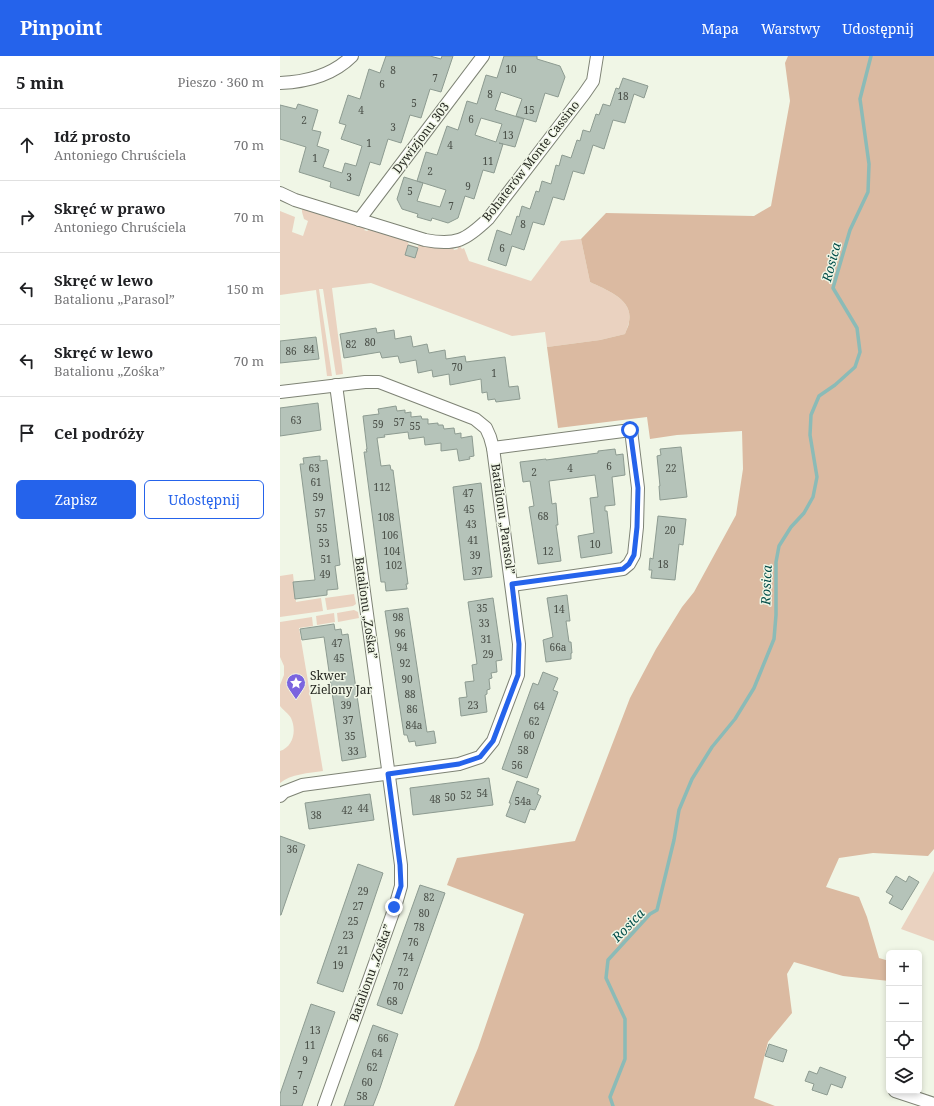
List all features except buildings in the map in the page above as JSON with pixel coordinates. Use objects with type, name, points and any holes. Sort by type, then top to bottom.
[{"type":"street","points":[[280,84],[304,81],[316,77],[331,71],[346,62],[352,56]]},
{"type":"street","name":"Dywizjonu 303","points":[[359,220],[483,56]]},
{"type":"street","name":"Bohaterów Monte Cassino","points":[[280,193],[294,200],[425,240],[435,242],[453,242],[460,240],[472,234],[488,219],[584,94],[593,81],[593,57]]},
{"type":"street","name":"Batalionu „Parasol”","points":[[280,392],[365,382],[379,382],[472,417],[486,428],[493,448],[519,644],[518,675],[493,741],[480,757],[459,764],[302,785],[284,792],[280,796]]},
{"type":"street","name":"Batalionu „Zośka”","points":[[324,1106],[401,886],[400,865],[336,385]]},
{"type":"street","points":[[493,448],[630,430],[638,488],[637,527],[634,555],[629,564],[623,569],[512,584]]},
{"type":"street","points":[[905,1094],[934,1104]]},
{"type":"shaded area","points":[[788,56],[934,56],[934,849],[928,856],[873,853],[839,858],[826,887],[859,897],[867,917],[879,958],[886,960],[886,981],[843,976],[794,962],[787,974],[792,1013],[768,1042],[754,1098],[775,1106],[454,1106],[478,1048],[524,914],[447,885],[457,858],[575,841],[630,698],[656,649],[682,607],[694,592],[736,515],[743,469],[742,431],[677,435],[650,439],[647,417],[558,428],[547,347],[600,340],[625,334],[629,324],[629,314],[623,301],[611,292],[590,282],[581,239],[606,213],[754,216],[771,206],[790,101],[785,63]]},
{"type":"shaded area","points":[[302,207],[367,227],[364,230],[367,231],[371,228],[409,240],[408,244],[418,247],[419,243],[452,246],[454,250],[458,249],[456,245],[459,245],[462,249],[464,248],[469,261],[531,281],[561,241],[581,239],[590,282],[617,296],[627,307],[629,322],[625,334],[600,340],[547,347],[545,332],[512,336],[371,283],[332,288],[343,374],[336,375],[323,289],[319,289],[332,376],[327,376],[316,290],[280,295],[280,211],[295,217],[292,232],[303,236],[308,221],[304,219]]},
{"type":"shaded area","points":[[293,574],[296,602],[321,598],[323,611],[280,617],[280,576]]},
{"type":"shaded area","points":[[354,594],[356,604],[353,606],[327,610],[325,598]]},
{"type":"shaded area","points":[[354,610],[358,612],[359,618],[338,622],[337,613]]},
{"type":"shaded area","points":[[334,613],[335,622],[317,625],[316,616]]},
{"type":"shaded area","name":"Skwer Zielony Jar","points":[[312,617],[313,626],[299,628],[323,771],[295,776],[280,783],[280,751],[291,742],[294,728],[290,716],[280,706],[280,685],[284,675],[284,666],[280,657],[280,622]]},
{"type":"shaded area","points":[[934,871],[934,941],[901,929]]},
{"type":"waterway","name":"Rosica","points":[[613,1106],[610,1097],[625,1059],[625,1019],[606,978],[608,960],[650,914],[657,910],[674,840],[679,810],[692,779],[712,747],[735,719],[754,688],[774,639],[776,615],[776,562],[779,546],[791,527],[804,513],[813,497],[817,477],[810,435],[811,415],[819,396],[835,385],[855,367],[860,352],[857,328],[833,288],[850,230],[868,192],[869,164],[860,99],[871,56]]},
{"type":"place","name":"Skwer Zielony Jar","points":[[296,700]]},
{"type":"route","points":[[394,907],[401,886],[400,865],[388,774],[459,764],[480,757],[493,741],[518,675],[519,644],[512,584],[623,569],[629,564],[634,555],[637,527],[638,488],[630,430]]}]
